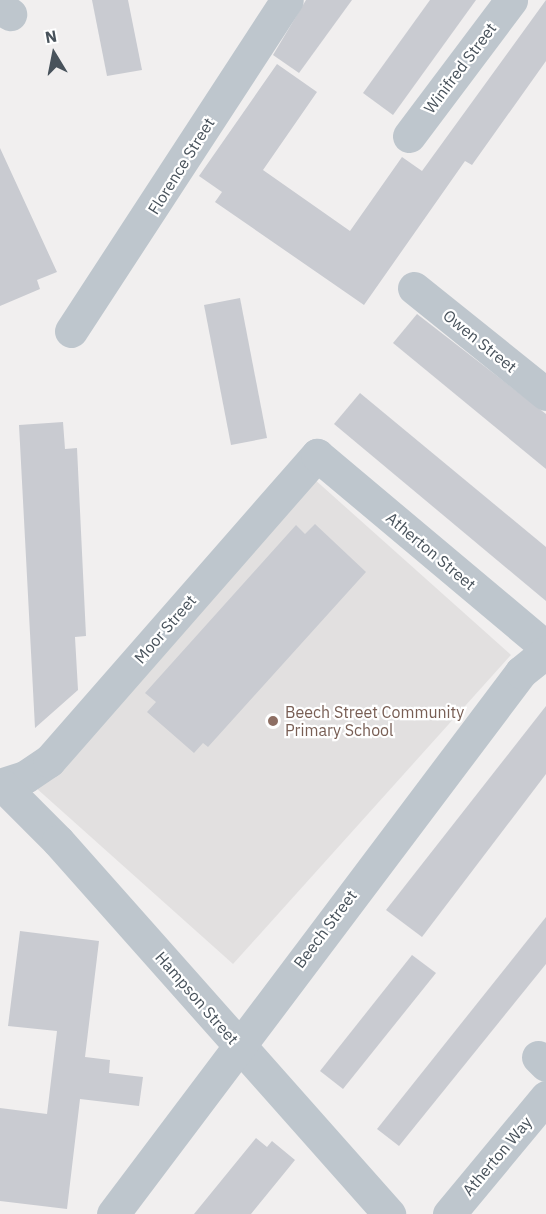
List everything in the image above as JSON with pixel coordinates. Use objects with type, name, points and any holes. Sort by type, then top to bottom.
[{"type":"street","name":"Florence Street","points":[[71,331],[287,0]]},
{"type":"street","name":"Winifred Street","points":[[409,136],[511,0]]},
{"type":"street","name":"Owen Street","points":[[414,288],[546,394]]},
{"type":"street","name":"Atherton Street","points":[[317,455],[546,646]]},
{"type":"street","name":"Moor Street","points":[[1,785],[49,761],[317,455]]},
{"type":"street","name":"Beech Street","points":[[113,1214],[521,672],[546,652]]},
{"type":"street","name":"Hampson Street","points":[[1,785],[58,841],[389,1214]]},
{"type":"street","name":"Atherton Way","points":[[449,1214],[546,1097]]},
{"type":"shaded area","name":"Beech Street Community Primary School","points":[[313,478],[511,655],[233,964],[35,787]]},
{"type":"building","points":[[92,0],[128,0],[142,70],[107,76]]},
{"type":"building","points":[[306,0],[352,0],[299,73],[273,55]]},
{"type":"building","points":[[430,0],[476,0],[393,115],[363,93]]},
{"type":"building","points":[[546,0],[546,61],[472,165],[465,161],[364,305],[215,202],[222,192],[199,176],[277,64],[317,92],[263,170],[350,231],[402,157],[422,171]]},
{"type":"building","points":[[0,148],[57,272],[37,280],[40,289],[0,306]]},
{"type":"building","points":[[240,298],[267,438],[231,445],[204,305]]},
{"type":"building","points":[[417,314],[546,414],[546,469],[393,343]]},
{"type":"building","points":[[360,393],[546,547],[546,601],[334,424]]},
{"type":"building","points":[[63,422],[65,449],[77,448],[86,636],[75,637],[78,690],[35,728],[19,425]]},
{"type":"building","points":[[315,524],[366,572],[208,747],[203,743],[194,753],[147,712],[156,702],[145,693],[296,525],[305,534]]},
{"type":"building","points":[[546,706],[546,774],[422,937],[386,910]]},
{"type":"building","points":[[546,917],[546,964],[399,1146],[377,1129]]},
{"type":"building","points":[[20,931],[99,941],[85,1057],[110,1060],[109,1073],[143,1077],[139,1106],[80,1099],[67,1209],[0,1201],[0,1108],[47,1114],[57,1031],[8,1026]]},
{"type":"building","points":[[412,955],[436,973],[343,1089],[320,1071]]},
{"type":"building","points":[[256,1138],[267,1147],[272,1141],[295,1160],[251,1214],[194,1214]]},
{"type":"place","name":"Beech Street Community Primary School","points":[[273,721]]}]
